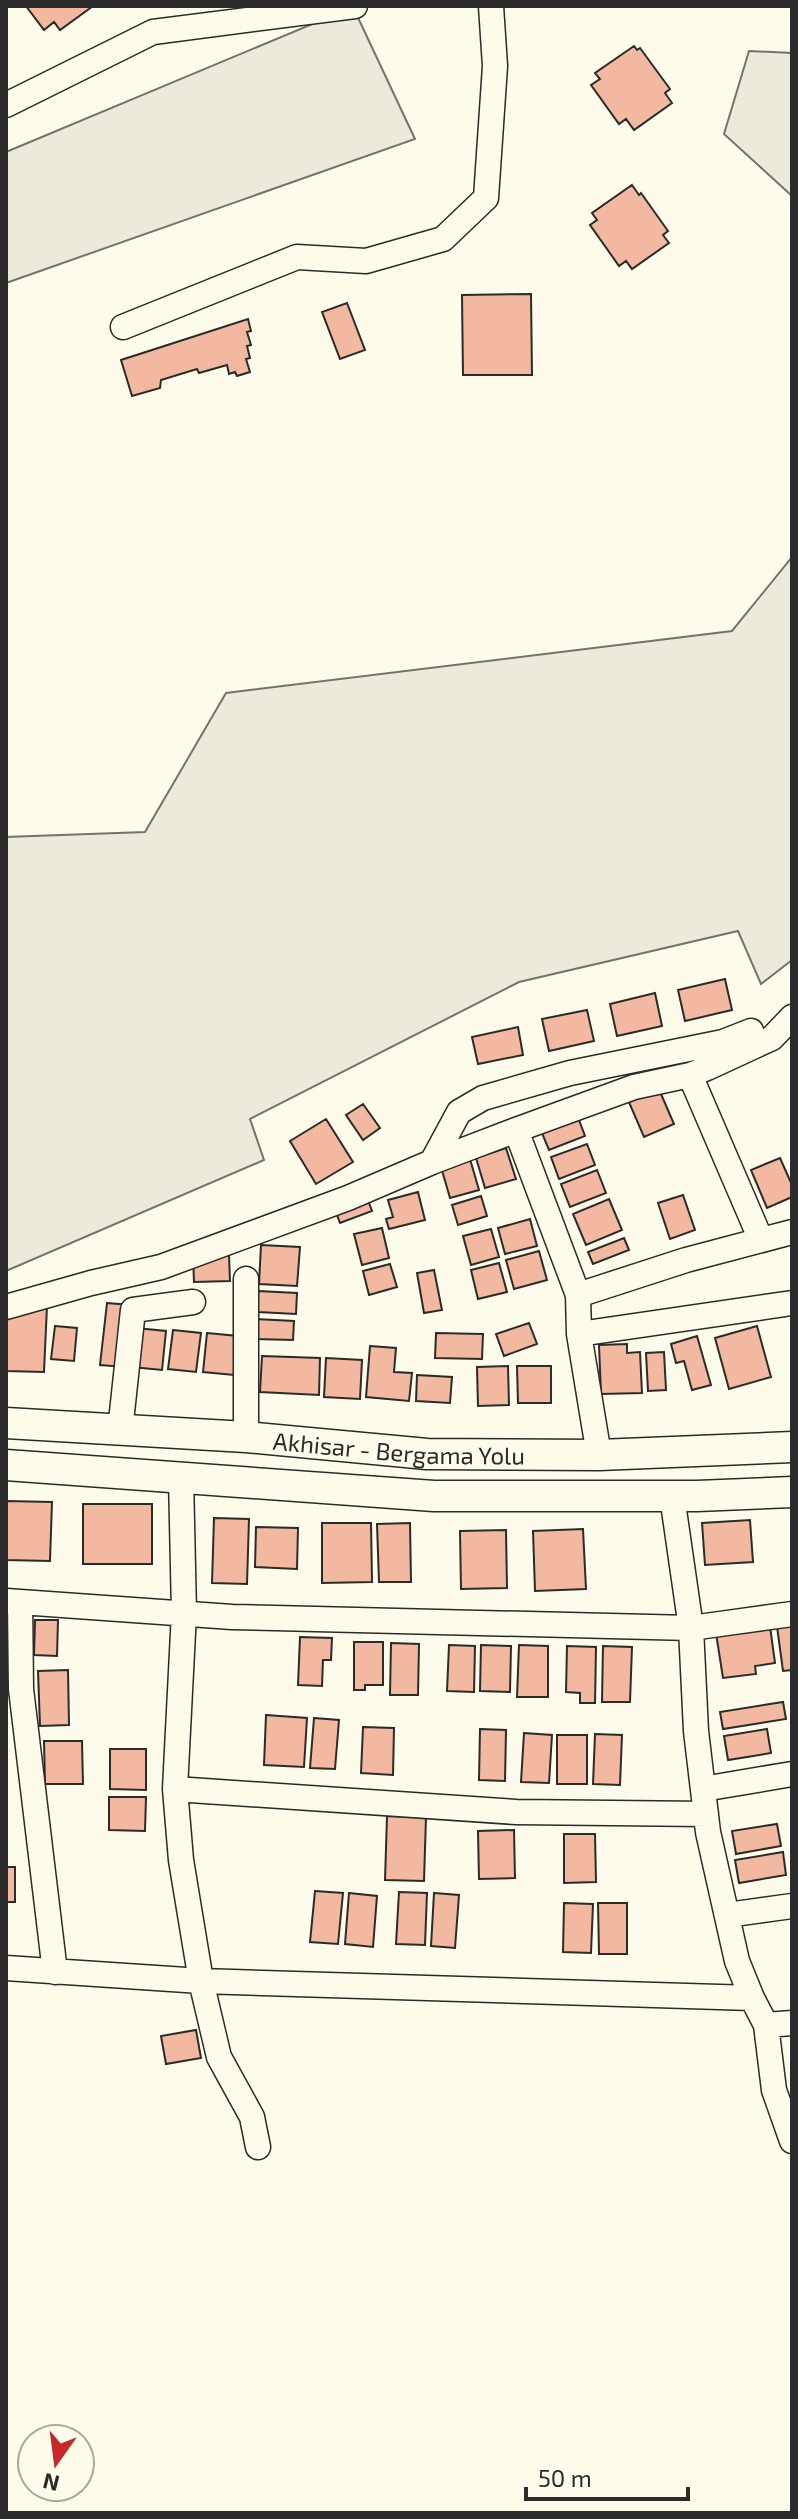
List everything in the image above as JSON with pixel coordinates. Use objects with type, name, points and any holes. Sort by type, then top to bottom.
[{"type":"main road","name":"Akhisar - Bergama Yolu","points":[[6,1423],[246,1437],[427,1454],[599,1455],[792,1447]]},
{"type":"main road","name":"Akhisar - Bergama Yolu","points":[[6,1465],[434,1496],[672,1496],[792,1492]]},
{"type":"street","points":[[6,105],[153,32],[355,6]]},
{"type":"street","points":[[123,327],[297,257],[366,261],[443,239],[486,198],[495,66],[491,6]]},
{"type":"street","points":[[432,1162],[459,1112],[483,1098],[582,1070],[723,1042],[792,1010]]},
{"type":"street","points":[[6,1307],[161,1267],[634,1087],[690,1075],[772,1038],[792,1017]]},
{"type":"street","points":[[690,1075],[761,1240]]},
{"type":"street","points":[[516,1130],[578,1295],[579,1334],[599,1455]]},
{"type":"street","points":[[578,1295],[686,1260],[792,1232]]},
{"type":"street","points":[[246,1279],[246,1437]]},
{"type":"street","points":[[120,1431],[133,1310],[193,1302]]},
{"type":"street","points":[[579,1334],[792,1303]]},
{"type":"street","points":[[181,1477],[184,1613],[175,1789],[181,1860],[201,1981],[219,2057],[252,2117],[258,2147]]},
{"type":"street","points":[[672,1496],[691,1628],[696,1731],[704,1801],[737,1961],[766,2025],[774,2090],[792,2141]]},
{"type":"street","points":[[55,1972],[13,1602],[232,1617],[691,1628],[792,1614]]},
{"type":"street","points":[[175,1789],[516,1812],[704,1801],[792,1774]]},
{"type":"street","points":[[727,1915],[792,1906]]},
{"type":"street","points":[[6,1968],[201,1981],[752,1998]]},
{"type":"street","points":[[766,2025],[792,2023]]},
{"type":"shaded area","points":[[353,7],[415,139],[6,283],[6,152]]},
{"type":"shaded area","points":[[749,51],[792,53],[792,196],[724,134]]},
{"type":"shaded area","points":[[792,557],[792,960],[761,984],[738,931],[519,982],[250,1119],[264,1160],[6,1271],[6,837],[145,832],[226,693],[732,631]]},
{"type":"building","points":[[26,6],[93,6],[60,30],[54,22],[44,30]]},
{"type":"building","points":[[634,46],[637,50],[640,48],[670,89],[665,93],[672,103],[634,130],[626,119],[619,124],[591,85],[600,79],[595,73]]},
{"type":"building","points":[[632,185],[668,231],[663,235],[669,243],[632,269],[626,261],[619,266],[590,225],[597,220],[592,213]]},
{"type":"building","points":[[531,294],[532,375],[463,375],[462,295]]},
{"type":"building","points":[[347,303],[365,350],[340,359],[322,312]]},
{"type":"building","points":[[248,319],[251,331],[247,332],[251,345],[247,346],[250,358],[246,359],[250,372],[237,376],[235,372],[229,374],[227,365],[199,373],[197,369],[161,380],[160,388],[132,396],[121,360]]},
{"type":"building","points":[[725,979],[732,1010],[685,1021],[678,990]]},
{"type":"building","points":[[655,993],[662,1026],[617,1036],[610,1004]]},
{"type":"building","points":[[587,1010],[594,1041],[549,1051],[542,1019]]},
{"type":"building","points":[[518,1027],[523,1055],[478,1064],[472,1037]]},
{"type":"building","points":[[658,1087],[674,1124],[644,1137],[628,1100]]},
{"type":"building","points":[[363,1104],[380,1128],[363,1140],[346,1115]]},
{"type":"building","points":[[576,1112],[585,1136],[549,1150],[539,1126]]},
{"type":"building","points":[[326,1119],[353,1162],[316,1184],[290,1141]]},
{"type":"building","points":[[587,1144],[595,1165],[559,1179],[551,1157]]},
{"type":"building","points":[[506,1148],[516,1179],[485,1188],[476,1158]]},
{"type":"building","points":[[780,1158],[792,1185],[792,1197],[767,1208],[751,1170]]},
{"type":"building","points":[[470,1159],[479,1190],[450,1198],[441,1167]]},
{"type":"building","points":[[597,1170],[606,1193],[570,1207],[561,1184]]},
{"type":"building","points":[[418,1192],[425,1220],[389,1229],[386,1219],[393,1217],[388,1200]]},
{"type":"building","points":[[366,1195],[372,1211],[340,1223],[334,1207]]},
{"type":"building","points":[[683,1195],[695,1230],[670,1239],[658,1203]]},
{"type":"building","points":[[481,1196],[487,1216],[458,1225],[452,1205]]},
{"type":"building","points":[[609,1199],[622,1230],[586,1245],[573,1214]]},
{"type":"building","points":[[530,1219],[537,1246],[505,1254],[498,1228]]},
{"type":"building","points":[[382,1228],[389,1258],[362,1265],[354,1234]]},
{"type":"building","points":[[491,1229],[499,1257],[471,1265],[463,1236]]},
{"type":"building","points":[[624,1238],[629,1250],[593,1264],[588,1252]]},
{"type":"building","points":[[261,1245],[300,1247],[297,1286],[259,1284]]},
{"type":"building","points":[[539,1251],[547,1280],[514,1289],[506,1260]]},
{"type":"building","points":[[229,1255],[230,1281],[194,1282],[193,1257]]},
{"type":"building","points":[[499,1263],[507,1292],[478,1299],[471,1270]]},
{"type":"building","points":[[390,1264],[397,1287],[369,1295],[363,1271]]},
{"type":"building","points":[[434,1270],[442,1310],[424,1313],[417,1273]]},
{"type":"building","points":[[258,1291],[297,1293],[296,1314],[258,1312]]},
{"type":"building","points":[[107,1303],[131,1305],[125,1367],[100,1365]]},
{"type":"building","points":[[47,1306],[44,1372],[6,1371],[7,1313]]},
{"type":"building","points":[[255,1319],[294,1321],[293,1340],[254,1339]]},
{"type":"building","points":[[529,1323],[537,1344],[504,1356],[496,1334]]},
{"type":"building","points":[[55,1326],[77,1328],[74,1361],[51,1359]]},
{"type":"building","points":[[757,1326],[771,1377],[729,1389],[715,1338]]},
{"type":"building","points":[[136,1328],[166,1331],[162,1370],[132,1367]]},
{"type":"building","points":[[173,1330],[201,1333],[196,1372],[168,1369]]},
{"type":"building","points":[[207,1333],[238,1336],[234,1375],[203,1372]]},
{"type":"building","points":[[436,1333],[483,1334],[482,1359],[435,1358]]},
{"type":"building","points":[[697,1336],[711,1385],[692,1390],[684,1361],[676,1363],[671,1344]]},
{"type":"building","points":[[627,1344],[627,1353],[640,1352],[642,1393],[601,1394],[599,1345]]},
{"type":"building","points":[[370,1346],[396,1348],[394,1372],[412,1373],[409,1401],[366,1397]]},
{"type":"building","points":[[664,1352],[666,1390],[648,1391],[646,1353]]},
{"type":"building","points":[[262,1356],[320,1358],[319,1395],[260,1392]]},
{"type":"building","points":[[326,1358],[362,1360],[360,1399],[324,1397]]},
{"type":"building","points":[[508,1366],[509,1405],[478,1406],[477,1367]]},
{"type":"building","points":[[517,1366],[551,1366],[551,1403],[518,1403]]},
{"type":"building","points":[[417,1375],[452,1377],[450,1403],[416,1401]]},
{"type":"building","points":[[6,1501],[52,1502],[50,1561],[6,1560]]},
{"type":"building","points":[[83,1504],[152,1504],[152,1564],[83,1564]]},
{"type":"building","points":[[214,1518],[249,1519],[247,1584],[212,1583]]},
{"type":"building","points":[[750,1520],[753,1562],[705,1565],[702,1523]]},
{"type":"building","points":[[322,1523],[371,1523],[372,1582],[322,1583]]},
{"type":"building","points":[[410,1523],[411,1582],[379,1582],[377,1524]]},
{"type":"building","points":[[256,1527],[298,1528],[297,1569],[255,1567]]},
{"type":"building","points":[[583,1529],[586,1589],[535,1591],[533,1531]]},
{"type":"building","points":[[506,1530],[507,1588],[461,1589],[460,1531]]},
{"type":"building","points":[[792,1616],[792,1670],[783,1671],[776,1619]]},
{"type":"building","points":[[769,1619],[775,1663],[755,1666],[756,1674],[723,1678],[715,1627]]},
{"type":"building","points":[[35,1620],[58,1620],[57,1656],[34,1655]]},
{"type":"building","points":[[300,1637],[332,1638],[331,1660],[323,1660],[322,1686],[298,1685]]},
{"type":"building","points":[[354,1642],[383,1642],[383,1685],[365,1685],[365,1690],[354,1690]]},
{"type":"building","points":[[391,1643],[419,1644],[418,1695],[390,1695]]},
{"type":"building","points":[[449,1645],[475,1646],[474,1692],[447,1691]]},
{"type":"building","points":[[481,1645],[511,1646],[510,1692],[480,1691]]},
{"type":"building","points":[[519,1645],[548,1646],[548,1697],[517,1697]]},
{"type":"building","points":[[567,1646],[596,1647],[595,1703],[580,1703],[580,1693],[566,1692]]},
{"type":"building","points":[[603,1646],[632,1647],[630,1702],[602,1702]]},
{"type":"building","points":[[68,1670],[69,1725],[40,1726],[38,1671]]},
{"type":"building","points":[[783,1702],[786,1719],[723,1729],[720,1712]]},
{"type":"building","points":[[266,1715],[307,1718],[304,1767],[264,1765]]},
{"type":"building","points":[[314,1718],[339,1720],[335,1769],[310,1768]]},
{"type":"building","points":[[363,1727],[394,1728],[393,1775],[361,1773]]},
{"type":"building","points":[[480,1729],[506,1730],[505,1781],[479,1780]]},
{"type":"building","points":[[767,1729],[771,1753],[728,1760],[724,1736]]},
{"type":"building","points":[[524,1733],[552,1735],[549,1783],[521,1782]]},
{"type":"building","points":[[595,1734],[622,1735],[620,1785],[593,1784]]},
{"type":"building","points":[[557,1735],[587,1735],[587,1784],[557,1784]]},
{"type":"building","points":[[44,1741],[82,1741],[83,1784],[45,1784]]},
{"type":"building","points":[[110,1749],[146,1749],[146,1790],[110,1789]]},
{"type":"building","points":[[109,1797],[146,1797],[145,1831],[109,1830]]},
{"type":"building","points":[[387,1816],[426,1817],[424,1881],[385,1880]]},
{"type":"building","points":[[777,1824],[781,1846],[736,1854],[732,1831]]},
{"type":"building","points":[[514,1830],[515,1878],[479,1879],[478,1831]]},
{"type":"building","points":[[564,1834],[595,1834],[596,1882],[564,1883]]},
{"type":"building","points":[[783,1852],[786,1875],[739,1883],[735,1860]]},
{"type":"building","points":[[6,1867],[15,1867],[15,1902],[6,1902]]},
{"type":"building","points":[[315,1891],[343,1893],[338,1944],[310,1942]]},
{"type":"building","points":[[399,1892],[427,1893],[425,1945],[396,1944]]},
{"type":"building","points":[[349,1893],[377,1896],[373,1947],[345,1944]]},
{"type":"building","points":[[434,1893],[459,1895],[455,1948],[431,1946]]},
{"type":"building","points":[[564,1903],[593,1904],[591,1953],[563,1952]]},
{"type":"building","points":[[598,1903],[627,1903],[627,1954],[599,1954]]},
{"type":"building","points":[[196,2030],[201,2058],[166,2064],[161,2036]]}]
